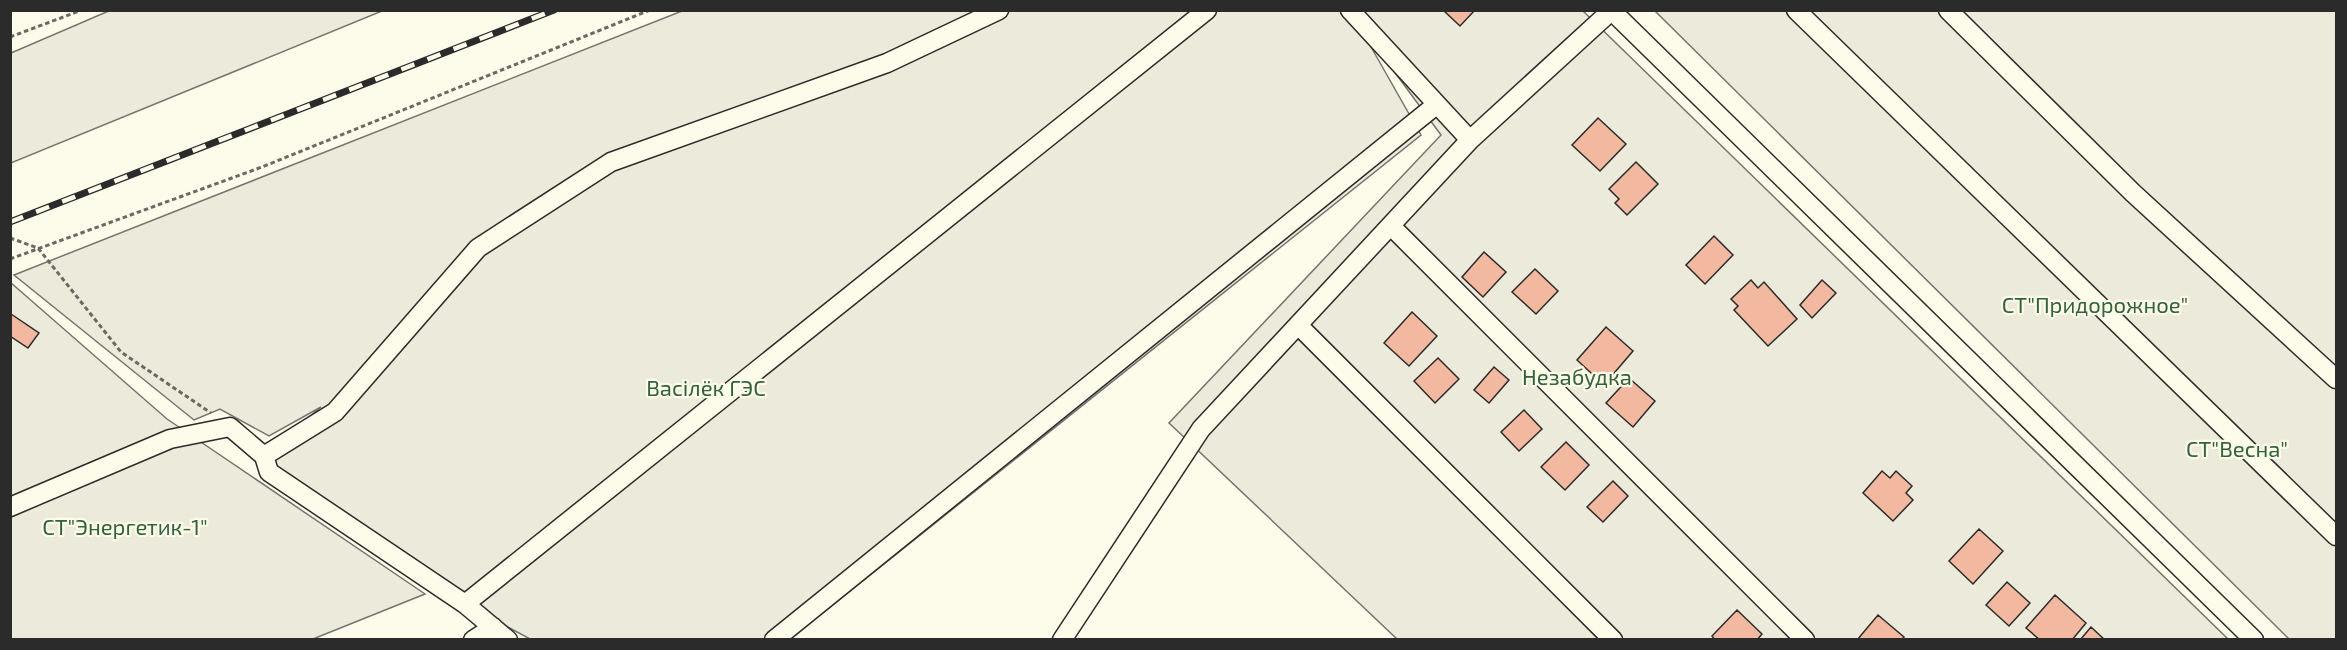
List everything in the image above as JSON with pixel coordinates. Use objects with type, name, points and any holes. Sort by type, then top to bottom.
[{"type":"street","points":[[264,456],[335,411],[478,248],[611,162],[887,63],[999,10]]},
{"type":"street","points":[[465,604],[1208,10]]},
{"type":"street","points":[[1350,10],[1470,140]]},
{"type":"street","points":[[1796,10],[2337,536]]},
{"type":"street","points":[[1948,10],[2133,193],[2337,379]]},
{"type":"street","points":[[1062,639],[1201,429],[1470,140],[1611,11],[2254,639]]},
{"type":"street","points":[[774,639],[1436,105]]},
{"type":"street","points":[[1391,226],[1805,639]]},
{"type":"street","points":[[1299,326],[1613,639]]},
{"type":"street","points":[[10,507],[170,439],[230,427],[264,456],[269,472],[465,604],[508,639]]},
{"type":"street","points":[[473,639],[493,627]]},
{"type":"path","points":[[10,37],[82,10]]},
{"type":"path","points":[[10,259],[262,167],[650,10]]},
{"type":"path","points":[[10,238],[38,248],[121,352],[230,427]]},
{"type":"green space","points":[[111,10],[382,11],[11,163],[11,53]]},
{"type":"green space","points":[[682,11],[1583,11],[2228,639],[1397,639],[1169,423],[1441,135],[1354,17],[1421,135],[790,639],[530,639],[465,604],[269,472],[264,456],[321,407],[269,436],[220,409],[194,420],[14,275]]},
{"type":"green space","points":[[1655,11],[2336,11],[2336,639],[2289,639]]},
{"type":"green space","name":"СТ\"Энергетик-1\"","points":[[10,282],[167,419],[425,594],[313,639],[11,639]]},
{"type":"building","points":[[1443,10],[1475,10],[1460,26]]},
{"type":"building","points":[[1598,118],[1626,144],[1600,171],[1572,145]]},
{"type":"building","points":[[1636,162],[1658,184],[1627,215],[1615,203],[1619,199],[1609,189]]},
{"type":"building","points":[[1714,236],[1733,255],[1705,284],[1686,265]]},
{"type":"building","points":[[1484,252],[1506,272],[1483,297],[1462,277]]},
{"type":"building","points":[[1535,269],[1558,291],[1536,314],[1512,292]]},
{"type":"building","points":[[1751,280],[1758,288],[1764,282],[1797,319],[1768,346],[1734,310],[1738,306],[1731,299]]},
{"type":"building","points":[[1822,280],[1836,293],[1812,318],[1800,305]]},
{"type":"building","points":[[1412,312],[1437,336],[1409,366],[1384,343]]},
{"type":"building","points":[[11,314],[39,333],[28,348],[10,336]]},
{"type":"building","points":[[1606,327],[1633,351],[1604,385],[1577,360]]},
{"type":"building","points":[[1438,358],[1459,379],[1435,403],[1414,381]]},
{"type":"building","points":[[1494,367],[1509,380],[1489,403],[1474,390]]},
{"type":"building","points":[[1629,378],[1655,401],[1633,427],[1606,403]]},
{"type":"building","points":[[1524,410],[1542,429],[1519,451],[1501,432]]},
{"type":"building","points":[[1566,442],[1589,465],[1565,490],[1541,467]]},
{"type":"building","points":[[1882,471],[1890,478],[1896,471],[1912,486],[1906,493],[1913,500],[1893,521],[1863,493]]},
{"type":"building","points":[[1613,481],[1628,496],[1603,522],[1587,507]]},
{"type":"building","points":[[1979,529],[2003,551],[1973,584],[1949,561]]},
{"type":"building","points":[[2007,582],[2030,603],[2009,626],[1986,605]]},
{"type":"building","points":[[2055,595],[2086,623],[2072,640],[2040,640],[2026,628]]},
{"type":"building","points":[[1737,610],[1762,634],[1757,640],[1715,640],[1712,636]]},
{"type":"building","points":[[1878,615],[1904,637],[1901,640],[1857,640]]},
{"type":"building","points":[[2091,627],[2105,640],[2080,640]]},
{"type":"railway","points":[[10,222],[554,10]]},
{"type":"park label","name":"СТ\"Придорожное\"","points":[[2095,304]]},
{"type":"park label","name":"Незабудка","points":[[1577,376]]},
{"type":"park label","name":"Васілёк ГЭС","points":[[706,387]]},
{"type":"park label","name":"СТ\"Весна\"","points":[[2237,448]]}]
